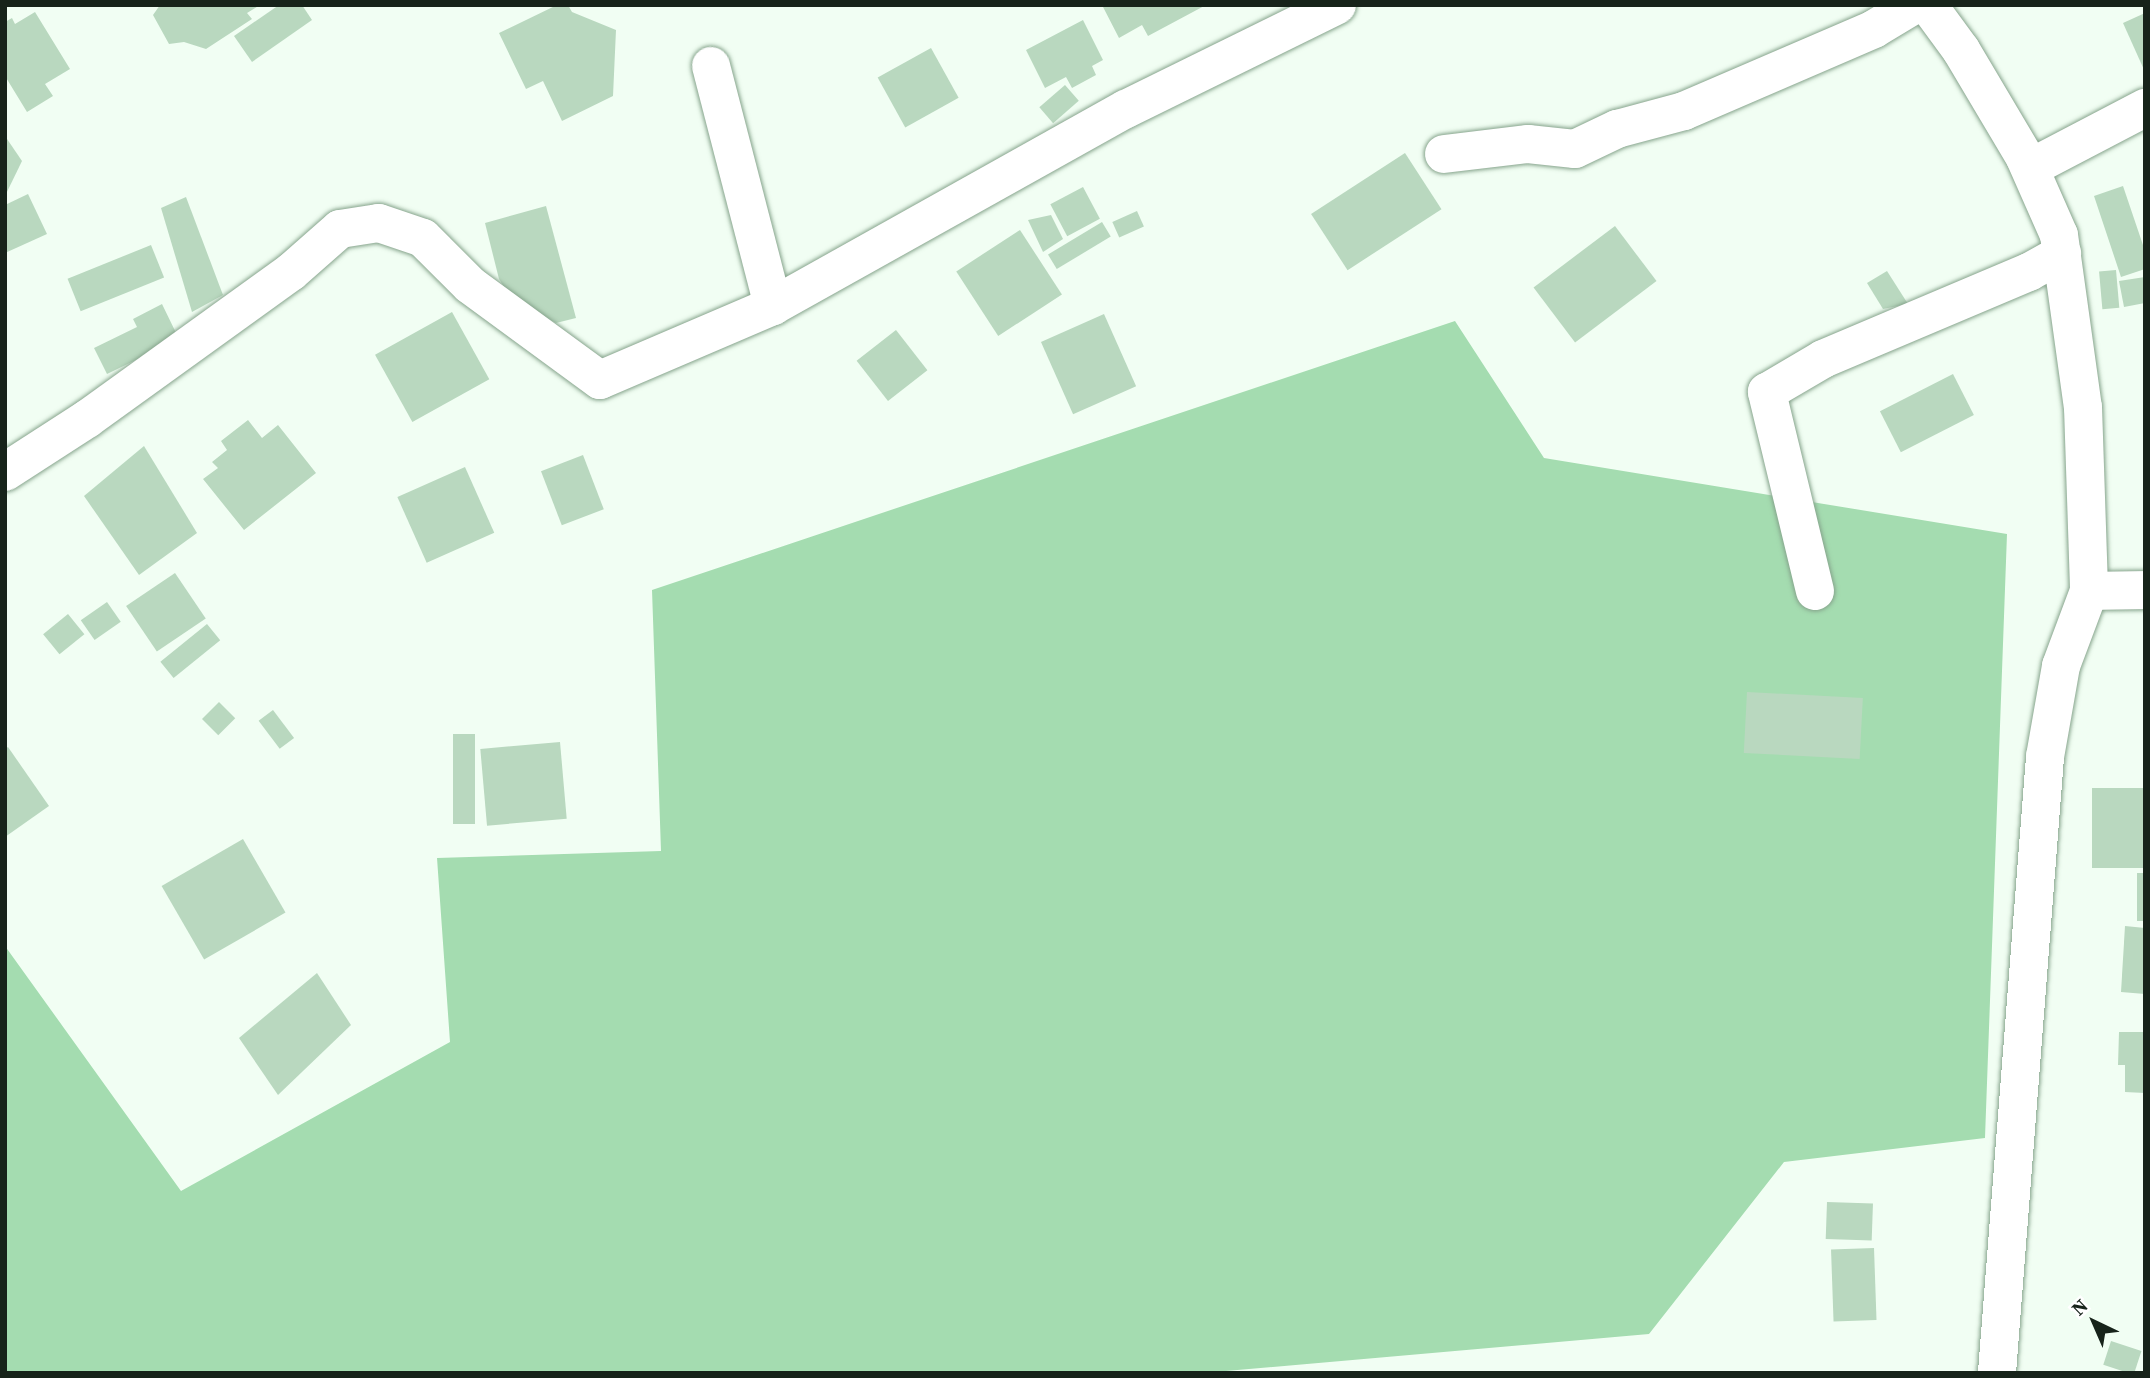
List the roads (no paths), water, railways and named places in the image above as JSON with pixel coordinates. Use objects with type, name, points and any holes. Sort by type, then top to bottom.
[{"type":"street","points":[[5,472],[87,419],[291,272],[340,229],[379,223],[423,238],[470,285],[600,380],[773,306],[1126,109],[1337,5]]},
{"type":"street","points":[[1444,154],[1528,144],[1575,149],[1617,129],[1684,111],[1874,29],[1914,5]]},
{"type":"street","points":[[1928,5],[1961,50],[2030,168],[2059,235],[2083,407],[2089,591],[2061,666],[2045,757],[1997,1373]]},
{"type":"street","points":[[711,66],[773,306]]},
{"type":"street","points":[[2030,168],[2145,108]]},
{"type":"street","points":[[1815,591],[1767,392],[1823,359],[2029,272],[2062,254]]},
{"type":"street","points":[[2089,591],[2145,590]]}]
